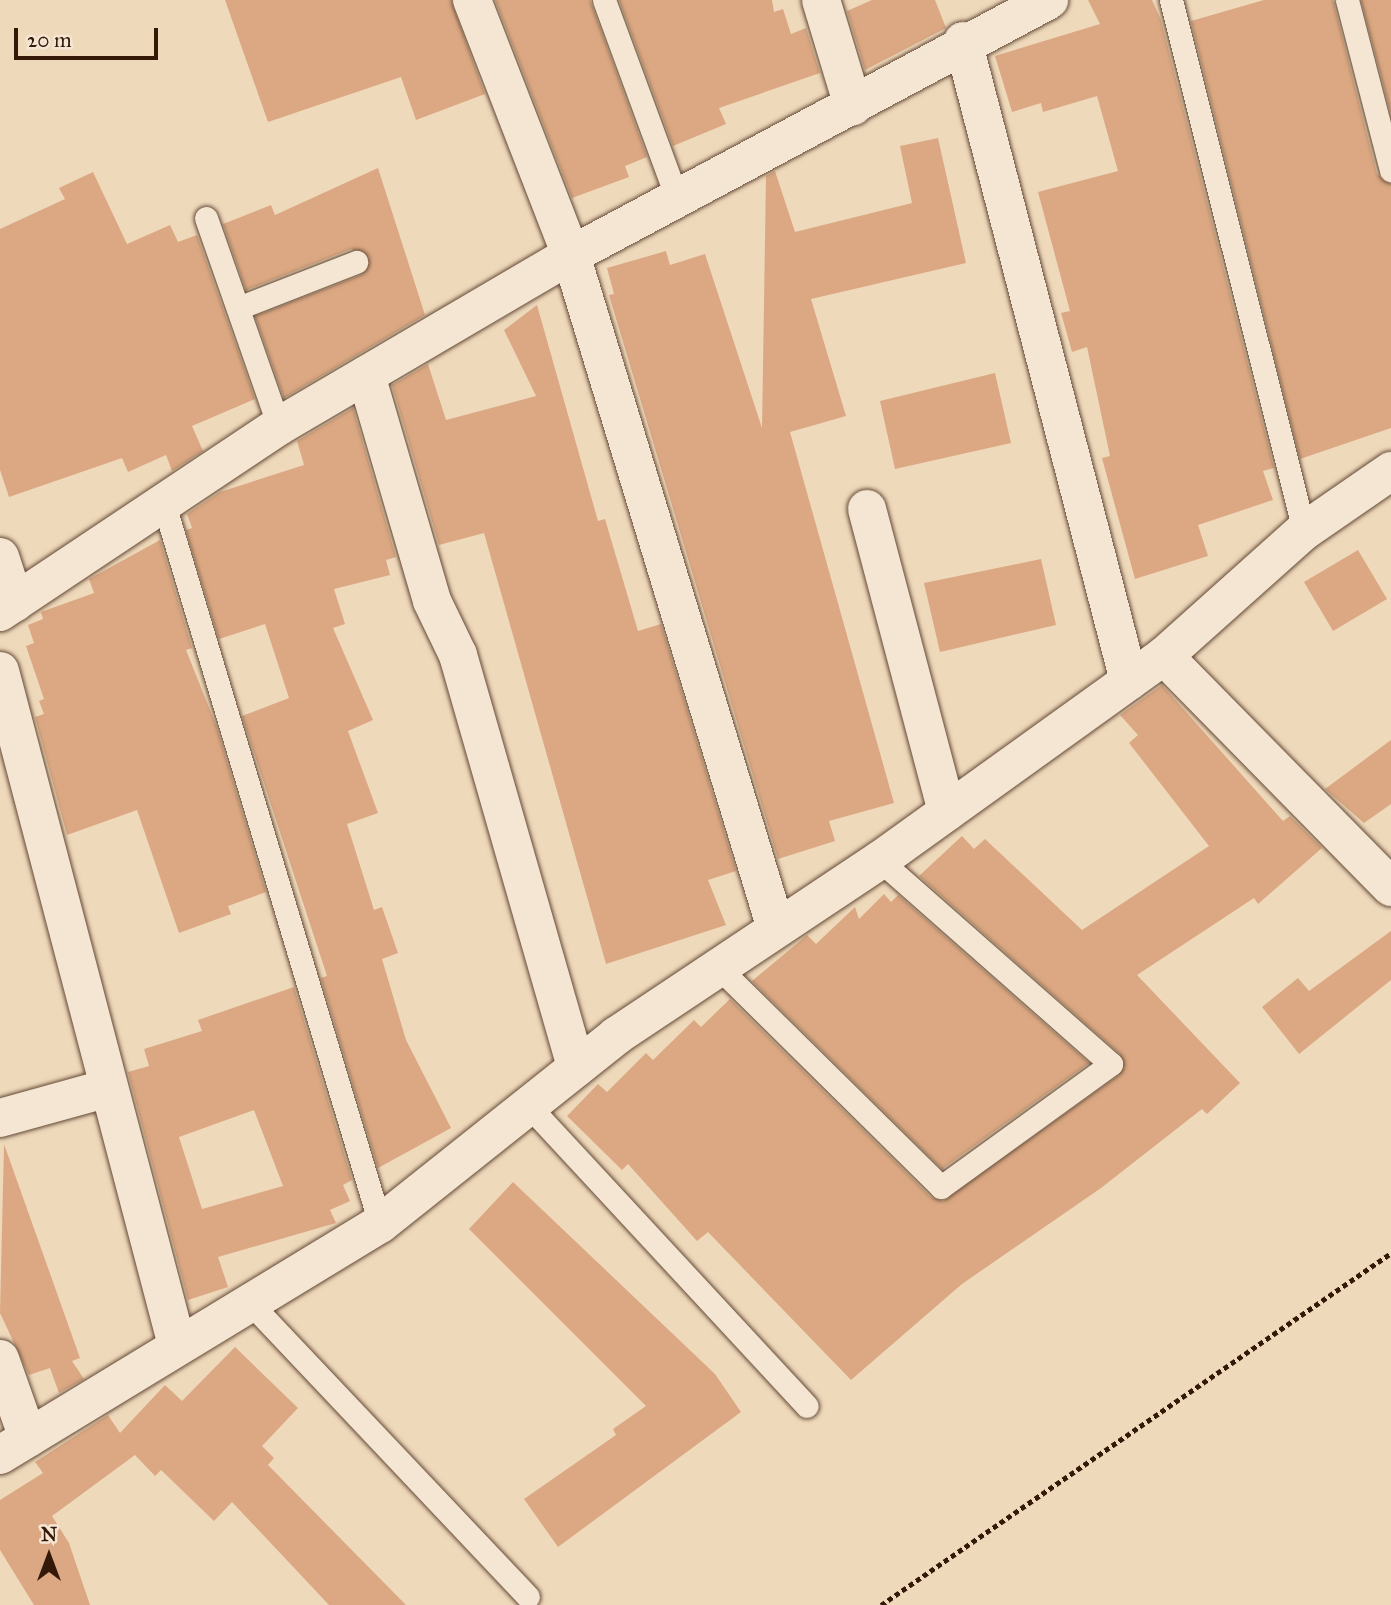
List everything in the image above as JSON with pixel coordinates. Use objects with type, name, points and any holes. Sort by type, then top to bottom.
[{"type":"street","points":[[472,0],[571,254],[775,925]]},
{"type":"street","points":[[821,0],[853,106]]},
{"type":"street","points":[[0,557],[8,608],[163,501],[279,426],[571,254],[853,106],[963,41],[1049,0]]},
{"type":"street","points":[[963,41],[1129,681]]},
{"type":"street","points":[[366,375],[432,601],[458,655],[576,1067]]},
{"type":"street","points":[[0,1359],[14,1447],[177,1345],[253,1306],[380,1224],[576,1067],[716,965],[880,860],[1164,656],[1304,531],[1391,471]]},
{"type":"street","points":[[867,509],[947,812]]},
{"type":"street","points":[[1164,656],[1391,887]]},
{"type":"street","points":[[0,671],[177,1345]]},
{"type":"street","points":[[0,1118],[108,1088]]},
{"type":"lane","points":[[604,0],[677,198]]},
{"type":"lane","points":[[1171,0],[1304,531]]},
{"type":"lane","points":[[1348,0],[1391,170]]},
{"type":"lane","points":[[206,218],[279,426]]},
{"type":"lane","points":[[238,308],[356,262]]},
{"type":"lane","points":[[163,501],[380,1224]]},
{"type":"lane","points":[[716,965],[941,1187],[1111,1064],[880,860]]},
{"type":"lane","points":[[528,1105],[807,1406]]},
{"type":"lane","points":[[253,1306],[528,1597]]},
{"type":"path","points":[[881,1605],[1391,1253]]},
{"type":"building","points":[[225,0],[451,0],[485,94],[416,120],[401,77],[268,122]]},
{"type":"building","points":[[495,0],[590,0],[647,157],[625,166],[629,177],[572,198]]},
{"type":"building","points":[[619,0],[772,0],[774,12],[783,9],[791,34],[806,28],[820,73],[719,108],[726,124],[673,146]]},
{"type":"building","points":[[872,0],[935,0],[946,28],[865,70],[847,11]]},
{"type":"building","points":[[1088,0],[1152,0],[1161,20],[1274,468],[1263,471],[1273,500],[1198,525],[1208,556],[1135,579],[1102,458],[1110,456],[1087,347],[1072,352],[1061,313],[1070,311],[1038,192],[1118,171],[1097,96],[1043,112],[1041,103],[1012,112],[995,56],[1100,24]]},
{"type":"building","points":[[1264,0],[1333,0],[1377,174],[1391,184],[1391,428],[1300,459],[1191,21]]},
{"type":"building","points":[[1361,0],[1391,0],[1391,114]]},
{"type":"building","points":[[938,138],[966,263],[811,299],[846,416],[790,432],[894,803],[829,821],[835,841],[778,859],[609,295],[614,294],[607,268],[666,251],[670,265],[705,254],[762,428],[766,176],[775,171],[795,232],[912,203],[900,146]]},
{"type":"building","points":[[378,168],[425,315],[284,398],[255,316],[361,275],[369,258],[351,249],[246,290],[223,224],[271,205],[275,215]]},
{"type":"building","points":[[93,172],[127,244],[170,225],[178,242],[197,235],[255,399],[192,426],[203,451],[172,471],[166,455],[128,472],[122,458],[9,497],[0,470],[0,229],[65,199],[59,188]]},
{"type":"building","points":[[537,305],[598,521],[605,519],[638,631],[661,624],[736,871],[708,880],[726,925],[606,964],[484,533],[439,545],[392,385],[428,364],[446,420],[536,396],[504,330]]},
{"type":"building","points":[[995,373],[1011,443],[895,469],[880,401]]},
{"type":"building","points":[[353,408],[396,557],[386,560],[390,575],[334,589],[345,624],[333,628],[373,720],[348,731],[378,813],[347,824],[374,910],[382,907],[398,953],[382,959],[406,1040],[451,1128],[378,1168],[321,978],[327,976],[242,716],[289,698],[265,624],[219,639],[186,530],[192,528],[187,514],[220,492],[304,465],[297,441]]},
{"type":"building","points":[[160,540],[192,648],[186,650],[216,725],[266,892],[228,906],[231,914],[179,933],[137,810],[67,835],[35,717],[44,714],[39,701],[44,699],[26,646],[34,643],[28,625],[43,619],[41,612],[94,593],[89,579]]},
{"type":"building","points":[[1358,550],[1387,599],[1333,631],[1304,582]]},
{"type":"building","points":[[1041,559],[1056,625],[940,652],[924,583]]},
{"type":"building","points":[[1162,685],[1283,821],[1290,816],[1322,848],[1258,904],[1254,898],[1137,975],[1240,1083],[1207,1114],[1202,1109],[1101,1188],[962,1284],[851,1380],[708,1232],[697,1241],[628,1164],[622,1170],[567,1116],[598,1084],[607,1092],[646,1053],[653,1060],[694,1020],[701,1027],[730,999],[931,1197],[943,1201],[1119,1075],[1120,1054],[919,876],[962,836],[974,849],[985,839],[1082,930],[1209,846],[1129,743],[1138,735],[1120,715]]},
{"type":"building","points":[[1391,740],[1391,804],[1364,823],[1325,789]]},
{"type":"building","points":[[884,894],[891,902],[898,895],[1089,1063],[942,1169],[752,981],[807,935],[816,944],[855,907],[859,919]]},
{"type":"building","points":[[1391,931],[1391,980],[1299,1054],[1262,1007],[1298,978],[1309,991]]},
{"type":"building","points":[[294,987],[352,1180],[343,1185],[350,1201],[330,1210],[336,1223],[218,1257],[228,1287],[188,1300],[128,1072],[149,1066],[144,1049],[202,1031],[198,1020]],"holes":[[[254,1110],[283,1186],[202,1209],[179,1137]]]},
{"type":"building","points":[[4,1144],[80,1358],[72,1361],[84,1379],[59,1393],[50,1368],[29,1375],[0,1313]]},
{"type":"building","points":[[513,1182],[715,1374],[741,1412],[558,1547],[524,1499],[616,1435],[613,1429],[646,1406],[469,1229]]},
{"type":"building","points":[[235,1347],[298,1408],[262,1446],[274,1458],[268,1465],[406,1605],[329,1605],[232,1502],[214,1521],[161,1470],[155,1476],[135,1455],[52,1516],[69,1543],[90,1605],[34,1605],[0,1550],[0,1500],[43,1473],[35,1462],[108,1415],[120,1433],[165,1385],[182,1401]]}]
